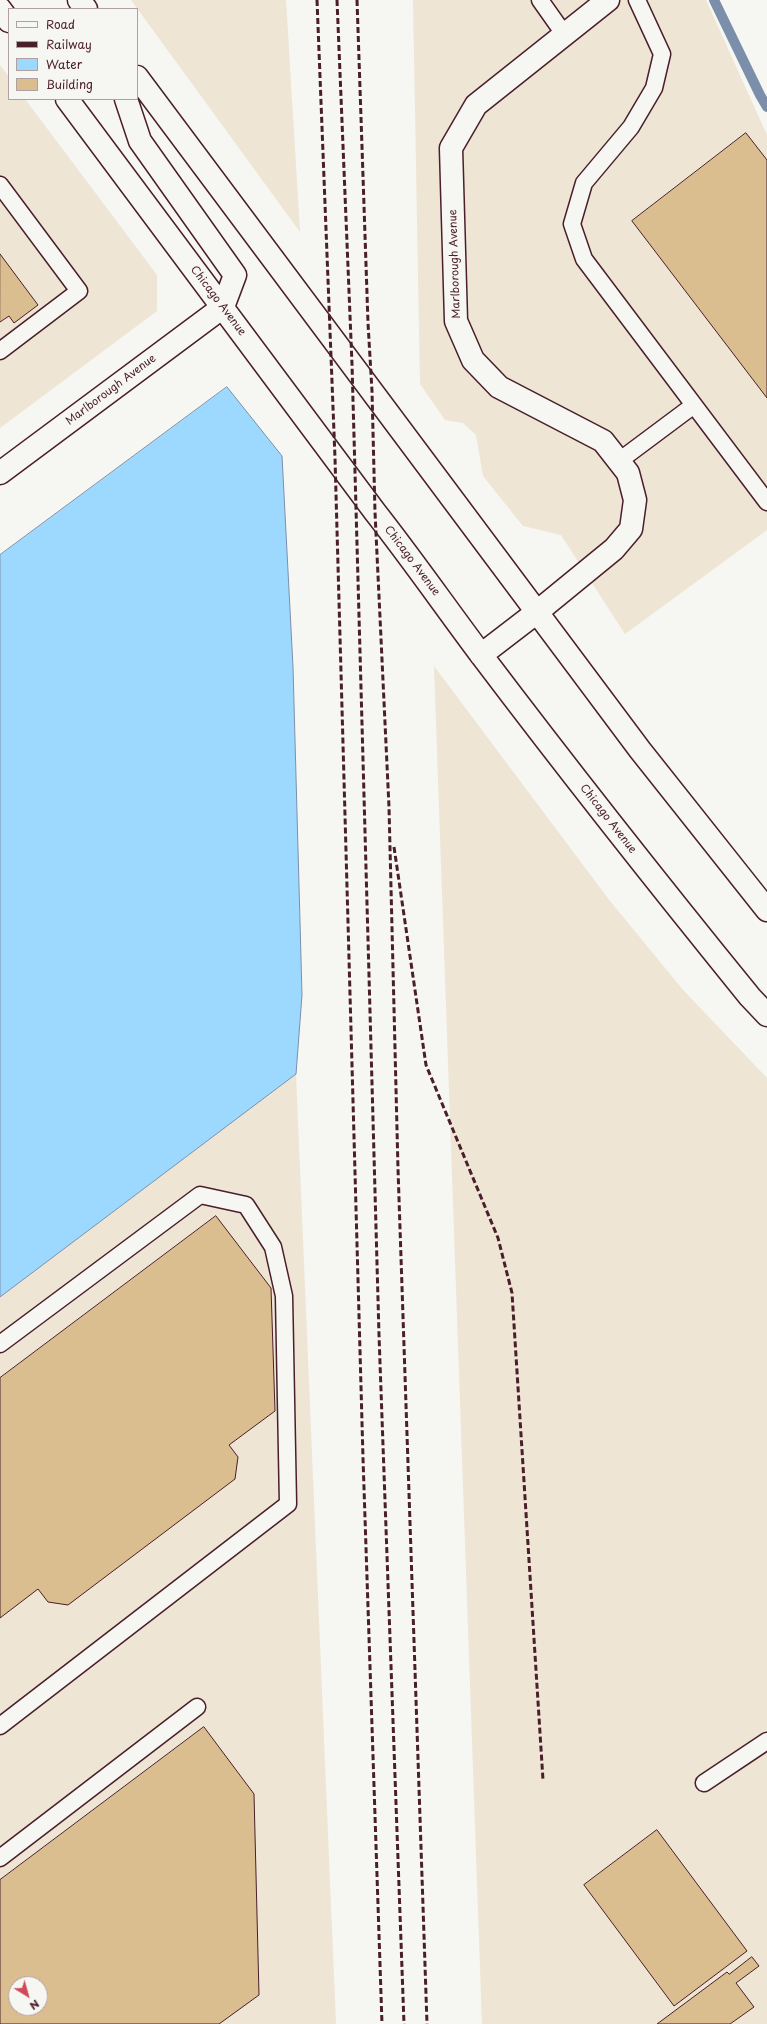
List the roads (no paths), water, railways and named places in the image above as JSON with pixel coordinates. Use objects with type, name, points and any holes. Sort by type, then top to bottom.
[{"type":"main road","points":[[79,0],[85,8]]},
{"type":"main road","name":"Marlborough Avenue","points":[[481,655],[614,549],[631,529],[635,500],[628,472],[604,441],[499,387],[473,360],[456,321],[451,148],[476,105],[608,0]]},
{"type":"main road","points":[[0,9],[8,20]]},
{"type":"main road","points":[[138,78],[640,750],[767,910]]},
{"type":"main road","name":"Chicago Avenue","points":[[68,100],[375,512],[414,562],[481,655],[661,886],[750,997],[767,1015]]},
{"type":"main road","points":[[126,100],[140,141],[235,275],[222,307]]},
{"type":"main road","name":"Marlborough Avenue","points":[[0,473],[222,307]]},
{"type":"lane","points":[[540,0],[564,34]]},
{"type":"lane","points":[[637,0],[662,54],[654,88],[631,127],[584,183],[572,224],[584,259],[767,502]]},
{"type":"lane","points":[[0,185],[79,291],[0,351]]},
{"type":"lane","points":[[619,461],[694,405]]},
{"type":"lane","points":[[0,1344],[200,1195],[246,1205],[273,1247],[284,1296],[288,1504],[0,1726]]},
{"type":"lane","points":[[0,1858],[198,1707]]},
{"type":"lane","points":[[704,1783],[767,1741]]},
{"type":"water","points":[[227,387],[282,456],[293,667],[302,995],[296,1074],[0,1297],[0,555]]},
{"type":"waterway","points":[[714,0],[767,107]]},
{"type":"railway","points":[[317,0],[335,458],[363,1458],[382,2024]]},
{"type":"railway","points":[[337,0],[352,364],[379,1335],[404,2024]]},
{"type":"railway","points":[[357,0],[368,323],[372,391],[375,512],[389,807],[398,1169],[427,2024]]},
{"type":"railway","points":[[394,847],[426,1065],[498,1238],[512,1293],[543,1780]]}]
